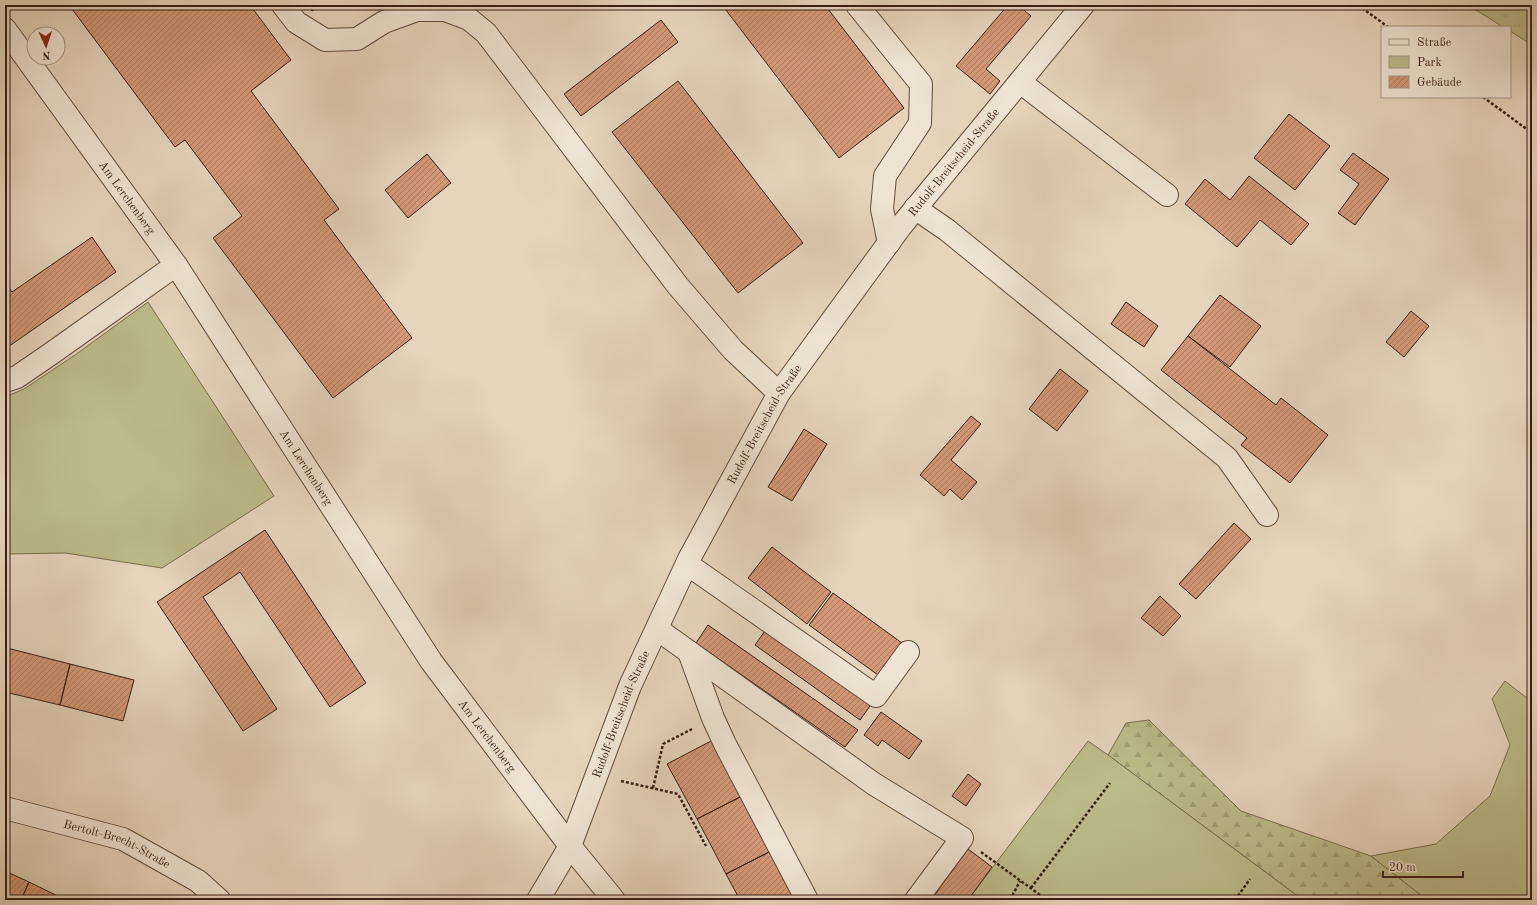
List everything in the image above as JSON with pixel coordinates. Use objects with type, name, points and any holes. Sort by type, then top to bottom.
[{"type":"street","points":[[283,5],[296,22],[325,40],[356,39],[384,22],[417,10],[445,10],[469,19],[486,33],[678,286],[733,350],[779,393]]},
{"type":"street","points":[[857,5],[921,84],[920,123],[885,176],[882,209],[888,243]]},
{"type":"street","name":"Rudolf-Breitscheid-Straße","points":[[538,900],[570,846],[630,686],[657,629],[688,564],[779,393],[915,208],[1083,5]]},
{"type":"street","name":"Am Lerchenberg","points":[[5,30],[176,265],[431,661],[570,846],[614,900]]},
{"type":"street","points":[[1020,82],[1167,195]]},
{"type":"street","points":[[915,208],[947,230],[1227,458],[1267,515]]},
{"type":"street","points":[[5,381],[16,376],[52,353],[176,265]]},
{"type":"street","points":[[688,564],[876,696],[908,652]]},
{"type":"street","points":[[657,629],[874,784],[962,838],[916,900]]},
{"type":"street","points":[[689,652],[713,718],[806,900]]},
{"type":"street","name":"Bertolt-Brecht-Straße","points":[[5,808],[123,839],[198,881],[219,900]]},
{"type":"path","points":[[1358,5],[1387,26]]},
{"type":"path","points":[[1484,98],[1532,133]]},
{"type":"path","points":[[653,788],[663,744],[713,718]]},
{"type":"path","points":[[597,775],[678,794],[706,846]]},
{"type":"path","points":[[1031,888],[1110,783]]},
{"type":"path","points":[[962,838],[1047,900]]},
{"type":"path","points":[[1235,900],[1250,879]]},
{"type":"path","points":[[1010,900],[1020,881]]},
{"type":"green space","points":[[1468,5],[1532,5],[1532,45],[1511,32],[1511,26],[1501,26]]},
{"type":"green space","points":[[148,302],[274,496],[162,568],[65,553],[5,554],[5,397],[24,389],[75,355]]},
{"type":"green space","points":[[1505,681],[1532,702],[1532,900],[1427,900],[1371,856],[1436,844],[1490,796],[1510,745],[1492,699]]},
{"type":"green space","points":[[1149,720],[1241,811],[1371,856],[1427,900],[1303,900],[1108,755],[1126,723]]},
{"type":"green space","points":[[1088,741],[1108,755],[1303,900],[968,900]]},
{"type":"building","points":[[69,5],[250,5],[291,60],[251,91],[339,209],[324,220],[412,338],[333,398],[213,238],[242,216],[185,140],[175,147]]},
{"type":"building","points":[[307,5],[320,5],[312,11]]},
{"type":"building","points":[[722,5],[825,5],[904,108],[839,158]]},
{"type":"building","points":[[1008,5],[1018,5],[1031,16],[986,69],[1000,81],[990,94],[956,66]]},
{"type":"building","points":[[661,20],[678,42],[581,116],[564,94]]},
{"type":"building","points":[[678,81],[803,243],[738,293],[612,132]]},
{"type":"building","points":[[1289,114],[1330,146],[1295,190],[1254,158]]},
{"type":"building","points":[[1353,153],[1389,179],[1355,225],[1338,213],[1359,184],[1340,170]]},
{"type":"building","points":[[427,154],[451,183],[408,218],[385,190]]},
{"type":"building","points":[[1249,176],[1309,224],[1291,245],[1260,220],[1237,247],[1185,204],[1205,179],[1230,200]]},
{"type":"building","points":[[92,237],[116,272],[5,349],[5,282],[12,292]]},
{"type":"building","points":[[1220,295],[1261,326],[1230,367],[1188,336]]},
{"type":"building","points":[[1126,302],[1158,326],[1144,347],[1111,324]]},
{"type":"building","points":[[1411,311],[1429,326],[1404,357],[1386,342]]},
{"type":"building","points":[[1188,336],[1276,405],[1281,398],[1328,435],[1290,483],[1241,445],[1247,438],[1161,370]]},
{"type":"building","points":[[1060,369],[1088,391],[1057,431],[1029,409]]},
{"type":"building","points":[[971,416],[981,424],[951,460],[977,482],[962,500],[950,489],[944,496],[920,475]]},
{"type":"building","points":[[804,429],[827,444],[792,501],[768,487]]},
{"type":"building","points":[[1234,523],[1251,539],[1196,599],[1179,584]]},
{"type":"building","points":[[265,530],[366,683],[330,707],[240,572],[203,597],[277,709],[243,731],[157,602]]},
{"type":"building","points":[[772,547],[831,592],[807,624],[748,578]]},
{"type":"building","points":[[833,593],[902,643],[878,675],[809,625]]},
{"type":"building","points":[[1160,596],[1181,616],[1163,636],[1141,618]]},
{"type":"building","points":[[708,625],[858,730],[845,747],[696,643]]},
{"type":"building","points":[[767,628],[872,703],[860,720],[755,645]]},
{"type":"building","points":[[7,648],[70,664],[60,705],[5,692],[5,657]]},
{"type":"building","points":[[70,664],[134,680],[123,721],[60,705]]},
{"type":"building","points":[[881,712],[922,741],[909,759],[882,740],[878,746],[864,735]]},
{"type":"building","points":[[713,740],[742,796],[697,819],[667,764]]},
{"type":"building","points":[[968,774],[981,784],[966,806],[952,796]]},
{"type":"building","points":[[742,796],[771,851],[726,874],[697,819]]},
{"type":"building","points":[[968,849],[992,867],[968,900],[931,900]]},
{"type":"building","points":[[771,851],[797,900],[740,900],[726,874]]},
{"type":"building","points":[[5,871],[29,882],[21,900],[5,900]]},
{"type":"building","points":[[29,882],[66,900],[21,900]]}]
